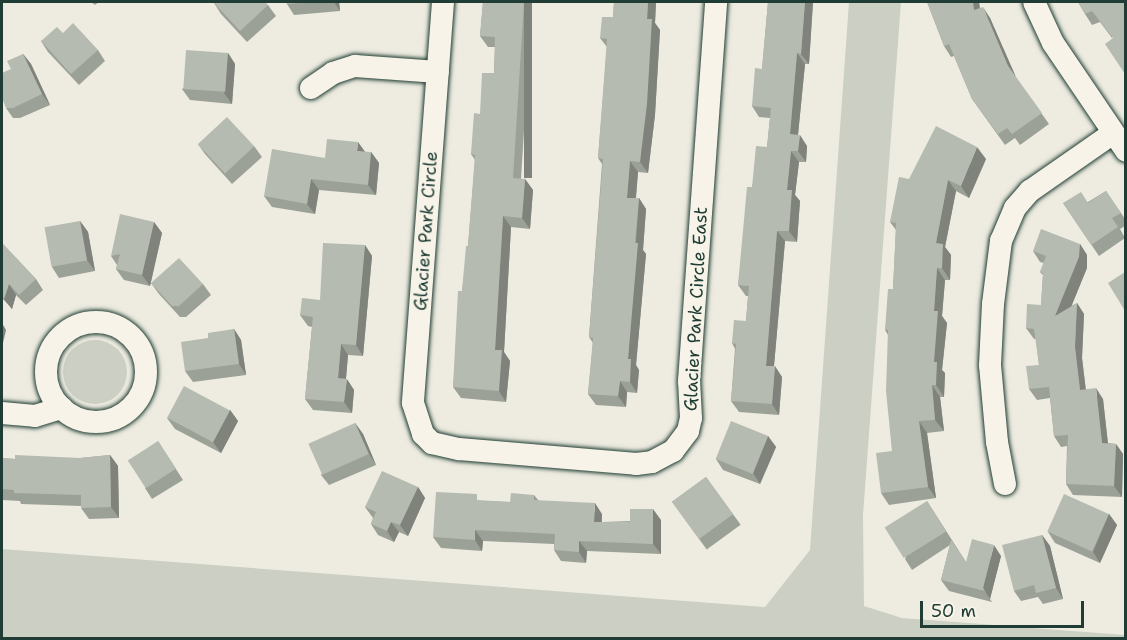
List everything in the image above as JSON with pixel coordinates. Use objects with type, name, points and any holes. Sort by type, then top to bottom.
[{"type":"street","name":"Glacier Park Circle","points":[[443,2],[413,403],[423,434],[432,443],[444,446]]},
{"type":"street","name":"Glacier Park Circle East","points":[[444,446],[636,464],[663,458],[681,442],[688,431],[692,408],[689,381],[716,2]]},
{"type":"street","points":[[1005,484],[997,442],[990,365],[993,304],[1001,241],[1015,208],[1030,191],[1119,142],[1053,43],[1034,2]]},
{"type":"street","points":[[311,88],[333,73],[355,66],[438,72]]},
{"type":"street","points":[[97,322],[114,325],[132,336],[139,345],[146,365],[144,387],[133,406],[114,418],[92,422],[71,415],[62,408],[51,393],[46,366],[52,349],[63,334],[79,325],[97,322]]},
{"type":"street","points":[[2,413],[35,416],[62,408]]},
{"type":"shaded area","points":[[849,2],[901,2],[863,515],[864,606],[902,618],[1125,635],[1125,638],[2,638],[2,549],[765,607],[810,550]]},
{"type":"shaded area","points":[[89,340],[101,340],[118,349],[125,360],[127,372],[125,384],[118,395],[101,404],[89,404],[77,399],[68,390],[63,378],[63,366],[68,354],[77,345]]},
{"type":"building","points":[[215,2],[265,2],[268,5],[240,31]]},
{"type":"building","points":[[286,2],[312,2],[287,4]]},
{"type":"building","points":[[483,2],[524,2],[513,178],[525,179],[522,218],[503,216],[495,350],[502,350],[499,391],[453,387],[458,291],[462,291],[466,246],[468,246],[475,155],[471,154],[474,113],[480,114],[482,73],[494,73],[495,37],[480,36]]},
{"type":"building","points":[[614,2],[648,2],[647,19],[652,19],[647,104],[640,162],[630,161],[627,198],[639,198],[635,243],[638,243],[628,359],[631,359],[630,382],[620,381],[618,396],[588,394],[593,338],[589,337],[603,159],[598,158],[607,39],[600,38],[602,17],[613,17]]},
{"type":"building","points":[[768,2],[805,2],[801,54],[797,53],[790,134],[800,135],[798,151],[791,151],[787,190],[792,190],[789,231],[777,231],[766,366],[775,366],[772,404],[731,401],[736,344],[732,343],[734,320],[746,321],[749,286],[738,285],[747,187],[752,187],[756,146],[767,147],[771,108],[752,106],[755,68],[762,69]]},
{"type":"building","points":[[927,2],[973,2],[974,10],[983,7],[1008,66],[1042,113],[1012,134],[1007,128],[998,134],[972,99],[949,44],[944,46]]},
{"type":"building","points":[[1078,2],[1125,2],[1125,74],[1105,44],[1113,38],[1092,11],[1085,14]]},
{"type":"building","points":[[73,23],[98,50],[71,74],[41,41],[57,27],[63,33]]},
{"type":"building","points":[[186,50],[228,53],[225,92],[183,89]]},
{"type":"building","points":[[23,54],[42,94],[13,108],[6,108],[2,98],[2,73],[11,69],[7,61]]},
{"type":"building","points":[[227,117],[254,146],[225,174],[198,144]]},
{"type":"building","points":[[936,126],[977,147],[961,186],[948,180],[936,243],[943,244],[942,268],[937,268],[934,311],[938,311],[934,362],[937,362],[936,385],[932,385],[935,420],[919,421],[928,487],[881,493],[876,453],[892,451],[886,391],[888,330],[885,330],[888,289],[893,289],[896,223],[890,222],[899,177],[909,179]]},
{"type":"building","points":[[327,139],[358,142],[357,151],[371,152],[368,185],[311,179],[307,204],[264,196],[272,149],[325,158]]},
{"type":"building","points":[[1106,191],[1121,213],[1112,218],[1118,227],[1091,245],[1063,203],[1081,192],[1088,203]]},
{"type":"building","points":[[120,214],[154,222],[142,275],[116,269],[120,254],[111,256]]},
{"type":"building","points":[[80,221],[87,260],[51,267],[45,227]]},
{"type":"building","points":[[1041,229],[1080,244],[1079,257],[1055,316],[1077,303],[1075,347],[1080,390],[1096,388],[1102,443],[1116,444],[1114,486],[1066,484],[1068,435],[1054,436],[1049,387],[1029,389],[1026,366],[1039,365],[1034,329],[1026,328],[1027,304],[1041,305],[1043,273],[1040,272],[1046,256],[1033,251]]},
{"type":"building","points":[[2,243],[36,279],[19,295],[9,284],[4,299],[2,295]]},
{"type":"building","points":[[323,243],[365,245],[356,345],[341,344],[338,378],[347,379],[344,402],[305,399],[313,317],[300,315],[302,298],[320,300]]},
{"type":"building","points":[[179,258],[203,284],[179,306],[172,306],[151,283]]},
{"type":"building","points":[[1125,272],[1125,311],[1108,283]]},
{"type":"building","points":[[234,329],[239,364],[185,371],[181,342],[208,338],[208,333]]},
{"type":"building","points":[[184,386],[230,410],[213,442],[167,418]]},
{"type":"building","points":[[731,421],[768,436],[753,474],[716,459]]},
{"type":"building","points":[[355,423],[369,454],[322,475],[308,444]]},
{"type":"building","points":[[158,441],[176,469],[146,488],[128,461]]},
{"type":"building","points":[[15,455],[80,458],[110,455],[111,507],[81,508],[81,495],[14,493],[14,490],[2,489],[2,458],[15,459]]},
{"type":"building","points":[[382,471],[418,487],[400,525],[391,522],[387,531],[371,524],[376,512],[365,507]]},
{"type":"building","points":[[706,477],[733,514],[699,539],[672,502]]},
{"type":"building","points":[[436,492],[477,494],[477,500],[510,502],[511,493],[534,495],[534,500],[595,503],[594,522],[630,522],[630,509],[653,509],[653,544],[579,541],[579,552],[554,550],[555,534],[475,530],[475,540],[433,537]]},
{"type":"building","points":[[1064,494],[1109,514],[1092,551],[1047,531]]},
{"type":"building","points":[[927,501],[946,532],[904,558],[885,527]]},
{"type":"building","points":[[1042,535],[1056,588],[1036,593],[1034,585],[1014,591],[1002,545]]},
{"type":"building","points":[[972,539],[994,545],[983,588],[985,591],[941,580],[951,540],[966,562]]}]
